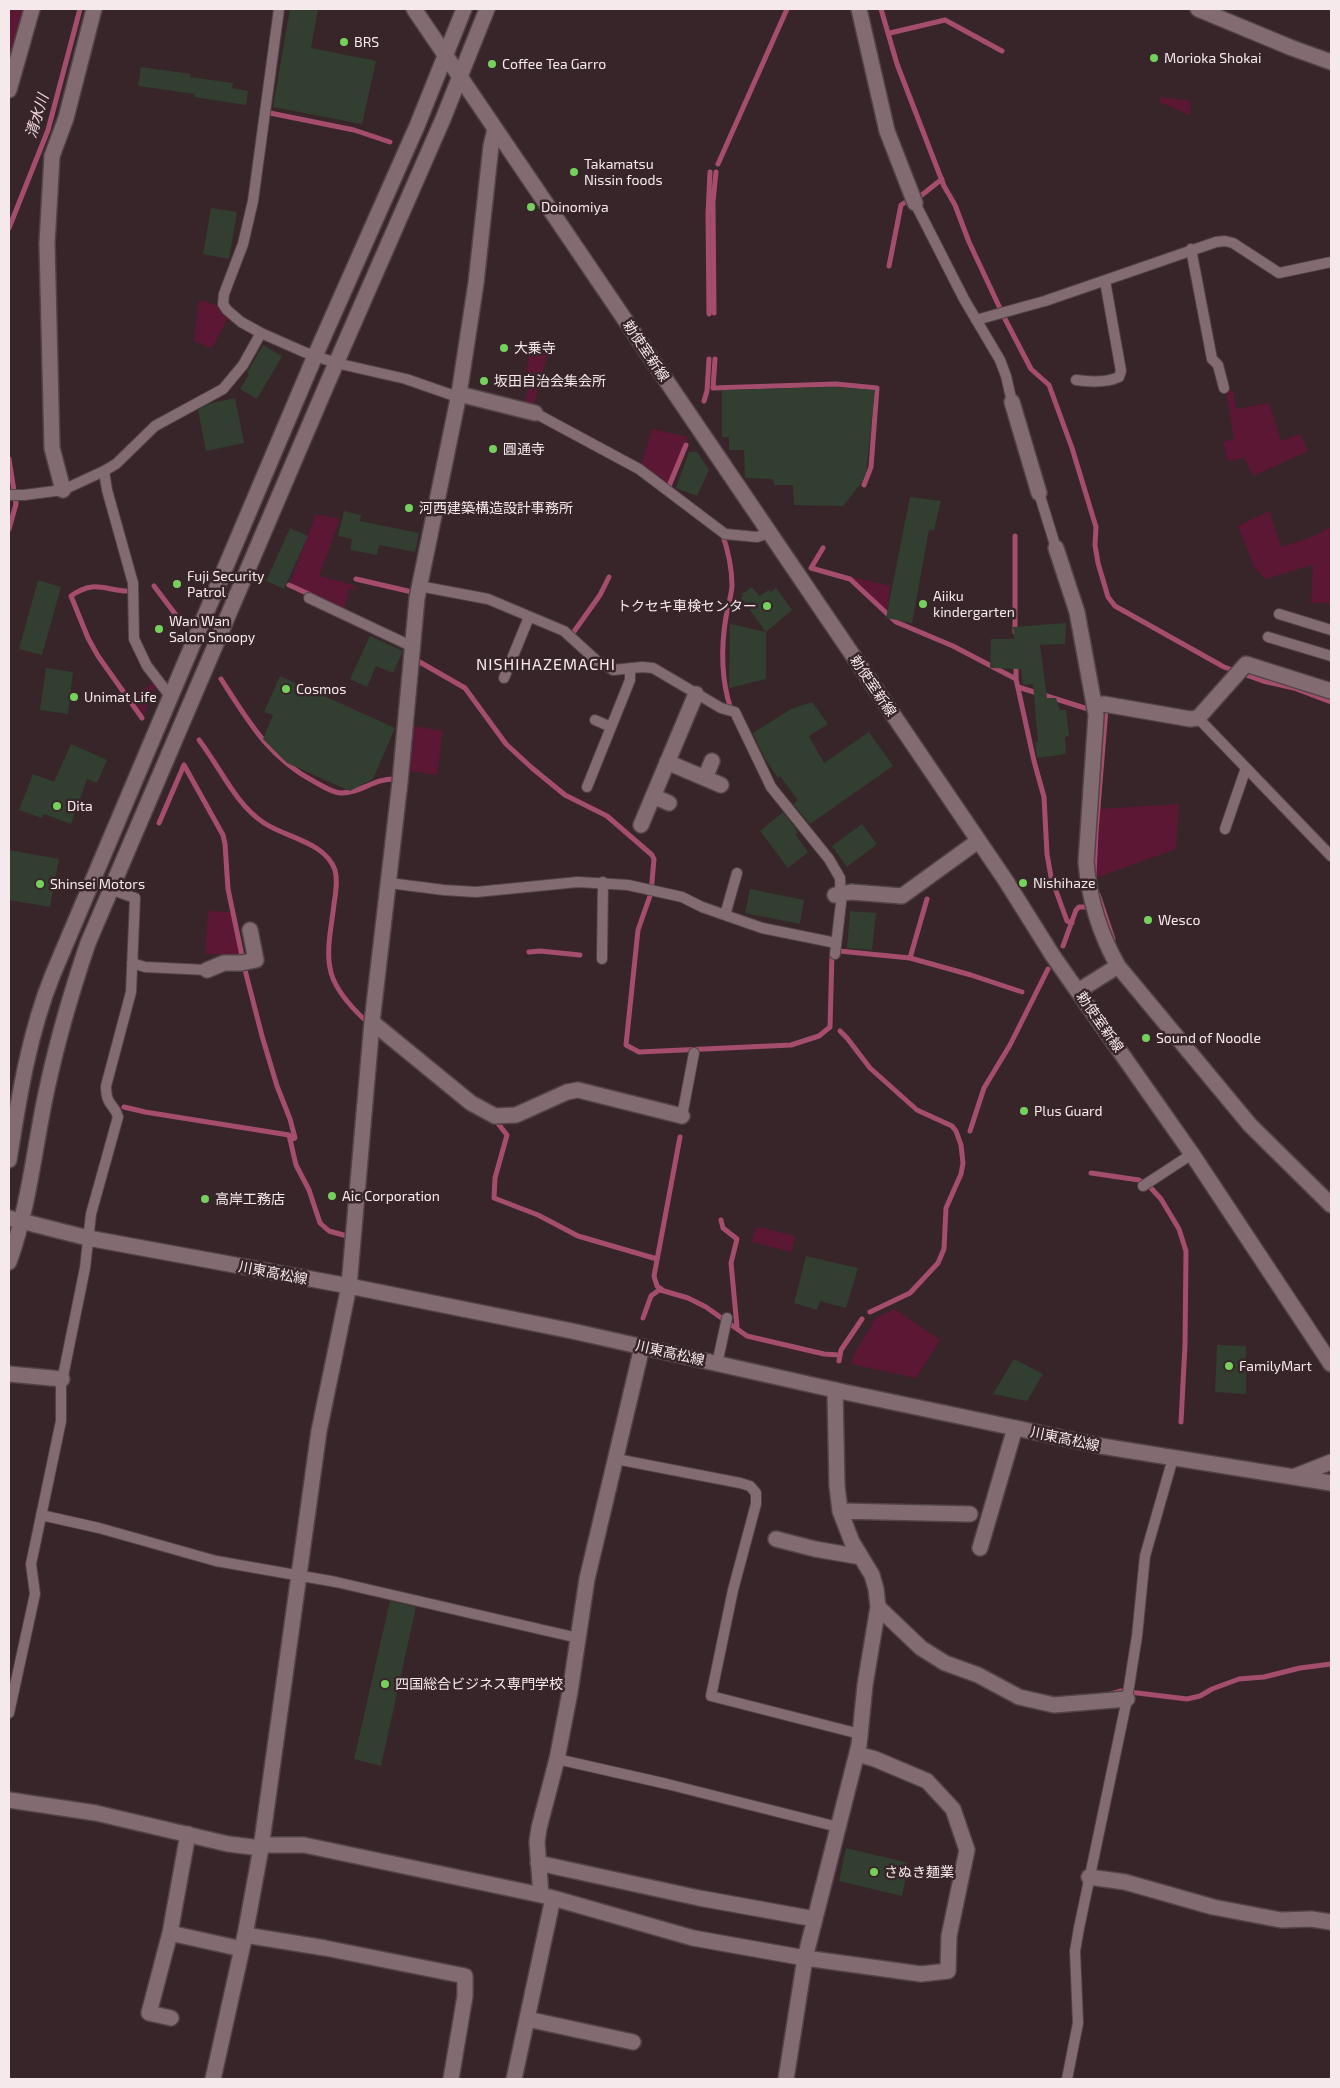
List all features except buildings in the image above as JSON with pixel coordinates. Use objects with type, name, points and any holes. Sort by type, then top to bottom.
[{"type":"street","points":[[9,90],[32,9]]},
{"type":"street","points":[[63,490],[52,448],[48,243],[52,156],[66,118],[94,9]]},
{"type":"street","name":"勅使室新線","points":[[414,9],[978,841],[1054,957],[1192,1154],[1331,1364]]},
{"type":"street","points":[[9,1160],[22,1083],[46,990],[315,356],[417,126],[464,9]]},
{"type":"street","points":[[9,1262],[15,1220],[48,1080],[74,984],[88,943],[336,363],[443,119],[487,9]]},
{"type":"street","points":[[859,9],[887,131],[915,202]]},
{"type":"street","points":[[1198,9],[1331,62]]},
{"type":"street","points":[[213,2079],[243,1942],[261,1846],[297,1576],[319,1431],[349,1286],[372,1022],[400,782],[411,646],[419,586],[459,394],[476,282],[491,146],[495,129]]},
{"type":"street","points":[[459,394],[535,413]]},
{"type":"street","points":[[1012,402],[1039,493]]},
{"type":"street","points":[[1056,548],[1077,612],[1096,715],[1086,862],[1093,905],[1110,952],[1118,966],[1250,1125],[1331,1205]]},
{"type":"street","points":[[1094,705],[1104,704],[1190,719],[1198,718],[1246,664],[1331,690]]},
{"type":"street","points":[[641,825],[696,694]]},
{"type":"street","points":[[705,778],[712,761]]},
{"type":"street","points":[[667,762],[721,785]]},
{"type":"street","points":[[653,796],[669,803]]},
{"type":"street","points":[[838,894],[851,892],[902,896],[978,841]]},
{"type":"street","points":[[207,970],[224,963],[241,963],[256,960],[250,930]]},
{"type":"street","points":[[1078,991],[1118,966]]},
{"type":"street","points":[[372,1022],[471,1103],[495,1116],[516,1115],[567,1092],[578,1090],[682,1116]]},
{"type":"street","name":"川東高松線","points":[[15,1220],[88,1238],[349,1286],[1101,1446],[1331,1483]]},
{"type":"street","points":[[514,2079],[527,2018],[547,1896],[538,1864],[538,1828],[557,1758],[587,1579],[642,1347]]},
{"type":"street","points":[[9,1374],[62,1378]]},
{"type":"street","points":[[786,2079],[805,1958],[857,1754],[865,1685],[878,1607],[872,1575],[852,1542],[840,1511],[837,1486],[835,1390]]},
{"type":"street","points":[[980,1548],[1015,1428]]},
{"type":"street","points":[[1293,1477],[1331,1462]]},
{"type":"street","points":[[840,1511],[970,1514]]},
{"type":"street","points":[[776,1538],[815,1549],[861,1557]]},
{"type":"street","points":[[878,1607],[921,1648],[945,1663],[978,1675],[1019,1697],[1054,1705],[1126,1698]]},
{"type":"street","points":[[9,1800],[96,1813],[228,1844],[304,1846],[547,1896],[693,1938],[805,1958],[921,1974],[948,1971],[949,1936],[967,1850],[952,1810],[927,1781],[875,1759],[857,1754]]},
{"type":"street","points":[[170,2018],[150,2013],[170,1933],[188,1834]]},
{"type":"street","points":[[538,1864],[700,1898],[814,1918]]},
{"type":"street","points":[[1088,1877],[1125,1882],[1213,1907],[1281,1920],[1311,1919],[1331,1922]]},
{"type":"street","points":[[170,1933],[243,1942],[325,1948],[465,1976],[465,1996],[451,2079]]},
{"type":"street","points":[[527,2018],[634,2042]]},
{"type":"lane","points":[[279,9],[251,211],[243,244],[223,299],[223,304],[232,315],[262,333],[315,356],[336,363],[406,379],[452,395],[459,394]]},
{"type":"lane","points":[[915,202],[976,320],[1000,360],[1012,402]]},
{"type":"lane","points":[[976,320],[1045,301],[1106,281],[1191,249],[1216,242],[1232,243],[1280,273],[1331,262]]},
{"type":"lane","points":[[1191,249],[1212,358],[1218,365],[1224,388]]},
{"type":"lane","points":[[1076,380],[1088,382],[1119,377],[1121,371],[1106,281]]},
{"type":"lane","points":[[9,495],[63,490],[116,464],[155,426],[223,389],[242,365],[262,333]]},
{"type":"lane","points":[[535,413],[639,469],[725,534],[757,537],[769,533]]},
{"type":"lane","points":[[104,471],[107,490],[133,582],[134,639],[147,666],[170,696]]},
{"type":"lane","points":[[1039,493],[1056,548]]},
{"type":"lane","points":[[419,586],[488,599],[564,631],[584,651],[607,668],[613,670],[642,667],[653,668],[722,708],[735,712],[771,787],[829,859],[840,878],[835,954]]},
{"type":"lane","points":[[309,598],[411,646]]},
{"type":"lane","points":[[1279,614],[1331,630]]},
{"type":"lane","points":[[504,678],[529,617]]},
{"type":"lane","points":[[1268,637],[1331,656]]},
{"type":"lane","points":[[587,787],[630,680],[630,669]]},
{"type":"lane","points":[[1198,718],[1331,856]]},
{"type":"lane","points":[[595,720],[611,727]]},
{"type":"lane","points":[[1225,829],[1246,768]]},
{"type":"lane","points":[[725,915],[736,873]]},
{"type":"lane","points":[[389,883],[476,892],[534,885],[603,882],[628,884],[682,897],[762,928],[836,943]]},
{"type":"lane","points":[[602,960],[603,882]]},
{"type":"lane","points":[[9,1713],[35,1594],[31,1564],[61,1421],[62,1378],[85,1268],[91,1214],[118,1117],[117,1113],[108,1103],[106,1086],[130,992],[135,898],[110,889]]},
{"type":"lane","points":[[132,963],[145,967],[207,970]]},
{"type":"lane","points":[[682,1116],[694,1053]]},
{"type":"lane","points":[[1143,1186],[1192,1154]]},
{"type":"lane","points":[[717,1364],[727,1318]]},
{"type":"lane","points":[[1067,2079],[1078,2022],[1075,1951],[1088,1877],[1126,1698],[1137,1636],[1145,1556],[1173,1458]]},
{"type":"lane","points":[[616,1459],[740,1482],[750,1486],[756,1493],[756,1504],[734,1590],[711,1696],[860,1734]]},
{"type":"lane","points":[[41,1515],[99,1528],[216,1562],[336,1582],[578,1638]]},
{"type":"lane","points":[[557,1758],[838,1827]]},
{"type":"shaded area","points":[[9,9],[24,9],[9,64]]},
{"type":"shaded area","points":[[1160,97],[1191,101],[1190,115],[1160,102]]},
{"type":"shaded area","points":[[199,300],[218,305],[223,314],[228,318],[212,348],[194,341]]},
{"type":"shaded area","points":[[536,346],[549,349],[533,408],[524,405],[531,375],[526,374],[530,349]]},
{"type":"shaded area","points":[[1233,390],[1236,409],[1269,403],[1281,441],[1300,434],[1308,451],[1253,476],[1244,458],[1228,461],[1223,442],[1234,439],[1226,391]]},
{"type":"shaded area","points":[[652,429],[688,437],[669,484],[641,465]]},
{"type":"shaded area","points":[[1269,511],[1281,547],[1312,537],[1331,527],[1331,603],[1311,603],[1313,565],[1265,579],[1254,567],[1238,526]]},
{"type":"shaded area","points":[[316,514],[340,519],[319,576],[354,585],[353,587],[360,589],[349,589],[344,610],[289,585]]},
{"type":"shaded area","points":[[843,575],[890,586],[887,612],[851,579]]},
{"type":"shaded area","points":[[155,681],[157,683],[144,715],[132,698]]},
{"type":"shaded area","points":[[414,726],[443,731],[437,775],[410,771]]},
{"type":"shaded area","points":[[1179,804],[1176,849],[1095,878],[1098,809]]},
{"type":"shaded area","points":[[208,911],[231,912],[241,955],[205,954]]},
{"type":"shaded area","points":[[759,1227],[794,1236],[792,1252],[752,1242],[755,1229]]},
{"type":"shaded area","points":[[895,1309],[940,1340],[916,1378],[851,1364],[875,1318]]},
{"type":"waterway","name":"清水川","points":[[9,228],[48,130],[80,9]]},
{"type":"waterway","points":[[718,164],[787,9]]},
{"type":"waterway","points":[[881,9],[897,64],[944,186],[955,205],[969,242],[1031,369],[1049,385],[1072,448],[1096,527],[1095,545],[1098,563],[1108,597],[1115,606],[1224,667],[1263,681],[1294,688],[1331,702]]},
{"type":"waterway","points":[[890,33],[945,20],[1002,51]]},
{"type":"waterway","points":[[270,113],[354,130],[390,142]]},
{"type":"waterway","points":[[709,314],[708,214],[710,172]]},
{"type":"waterway","points":[[714,313],[713,202],[716,172]]},
{"type":"waterway","points":[[889,266],[901,205],[909,200],[918,198],[942,179]]},
{"type":"waterway","points":[[704,401],[707,391],[709,359]]},
{"type":"waterway","points":[[715,359],[713,388],[836,384],[877,388],[871,467],[864,485]]},
{"type":"waterway","points":[[669,486],[686,445]]},
{"type":"waterway","name":"清水川","points":[[9,459],[16,504],[9,529]]},
{"type":"waterway","points":[[722,533],[732,579],[732,590],[724,628],[723,651],[725,687],[731,709]]},
{"type":"waterway","points":[[1015,536],[1015,632]]},
{"type":"waterway","points":[[823,548],[811,568],[850,579],[896,622],[953,646],[1016,679]]},
{"type":"waterway","points":[[573,633],[600,595],[609,577]]},
{"type":"waterway","points":[[356,579],[412,592]]},
{"type":"waterway","points":[[289,585],[313,596]]},
{"type":"waterway","points":[[154,586],[182,623]]},
{"type":"waterway","points":[[131,591],[94,587],[79,591],[71,596],[88,638],[98,656],[142,718]]},
{"type":"waterway","points":[[418,661],[465,688],[506,744],[532,768],[565,795],[607,816],[652,855],[654,859],[651,893],[638,930],[626,1045],[639,1052],[791,1045],[819,1036],[830,1027],[832,953]]},
{"type":"waterway","points":[[1016,663],[1016,679],[1044,797],[1047,854],[1051,877],[1067,921],[1072,923]]},
{"type":"waterway","points":[[221,679],[250,724],[272,750],[285,762],[315,782],[330,790],[347,793],[381,781],[395,779]]},
{"type":"waterway","points":[[1018,687],[1088,709]]},
{"type":"waterway","points":[[1094,876],[1106,709]]},
{"type":"waterway","points":[[199,740],[236,796],[254,815],[273,828],[314,847],[330,861],[335,870],[337,883],[329,944],[330,968],[339,990],[349,1004],[366,1021]]},
{"type":"waterway","points":[[184,765],[223,835],[228,889],[245,970],[277,1086],[290,1119],[295,1138],[290,1140]]},
{"type":"waterway","points":[[159,823],[184,765]]},
{"type":"waterway","points":[[1098,894],[1113,939]]},
{"type":"waterway","points":[[910,958],[927,899]]},
{"type":"waterway","points":[[1063,946],[1076,910],[1079,907],[1086,907]]},
{"type":"waterway","points":[[529,952],[540,951],[580,955]]},
{"type":"waterway","points":[[839,951],[910,958],[1022,992]]},
{"type":"waterway","points":[[970,1131],[984,1088],[1010,1045],[1048,969]]},
{"type":"waterway","points":[[840,1031],[870,1068],[917,1110],[952,1126],[961,1145],[963,1163],[961,1174],[946,1208],[944,1249],[938,1263],[910,1293],[870,1312]]},
{"type":"waterway","points":[[124,1107],[289,1135],[296,1165],[309,1190],[320,1223],[329,1231],[347,1236]]},
{"type":"waterway","points":[[496,1121],[507,1135],[495,1178],[494,1198],[538,1215],[578,1236],[657,1259]]},
{"type":"waterway","points":[[680,1137],[654,1276],[657,1286],[664,1291],[688,1298],[706,1307],[747,1336],[824,1354],[839,1355]]},
{"type":"waterway","points":[[1091,1173],[1139,1180],[1150,1187],[1161,1199],[1179,1229],[1186,1251],[1185,1345],[1181,1422]]},
{"type":"waterway","points":[[721,1220],[723,1228],[737,1239],[731,1263],[737,1327]]},
{"type":"waterway","points":[[643,1318],[651,1296],[659,1290],[664,1291]]},
{"type":"waterway","points":[[839,1361],[841,1350],[862,1319]]},
{"type":"waterway","points":[[1111,1694],[1121,1691],[1187,1699],[1200,1696],[1212,1689],[1239,1679],[1264,1677],[1300,1668],[1331,1664]]},
{"type":"place","name":"BRS","points":[[344,42]]},
{"type":"place","name":"Morioka Shokai","points":[[1154,58]]},
{"type":"place","name":"Coffee Tea Garro","points":[[492,64]]},
{"type":"place","name":"Takamatsu Nissin foods","points":[[574,172]]},
{"type":"place","name":"Doinomiya","points":[[531,207]]},
{"type":"place","name":"大乗寺","points":[[504,348]]},
{"type":"place","name":"坂田自治会集会所","points":[[484,381]]},
{"type":"place","name":"圓通寺","points":[[493,449]]},
{"type":"place","name":"河西建築構造設計事務所","points":[[409,508]]},
{"type":"place","name":"Fuji Security Patrol","points":[[177,584]]},
{"type":"place","name":"Aiiku kindergarten","points":[[923,604]]},
{"type":"place","name":"トクセキ車検センター","points":[[767,606]]},
{"type":"place","name":"Wan Wan Salon Snoopy","points":[[159,629]]},
{"type":"place","name":"Cosmos","points":[[286,689]]},
{"type":"place","name":"Unimat Life","points":[[74,697]]},
{"type":"place","name":"Dita","points":[[57,806]]},
{"type":"place","name":"Nishihaze","points":[[1023,883]]},
{"type":"place","name":"Shinsei Motors","points":[[40,884]]},
{"type":"place","name":"Wesco","points":[[1148,920]]},
{"type":"place","name":"Sound of Noodle","points":[[1146,1038]]},
{"type":"place","name":"Plus Guard","points":[[1024,1111]]},
{"type":"place","name":"Aic Corporation","points":[[332,1196]]},
{"type":"place","name":"高岸工務店","points":[[205,1199]]},
{"type":"place","name":"FamilyMart","points":[[1229,1366]]},
{"type":"place","name":"四国総合ビジネス専門学校","points":[[385,1684]]},
{"type":"place","name":"さぬき麺業","points":[[874,1872]]},
{"type":"district","name":"NISHIHAZEMACHI","points":[[546,665]]}]
